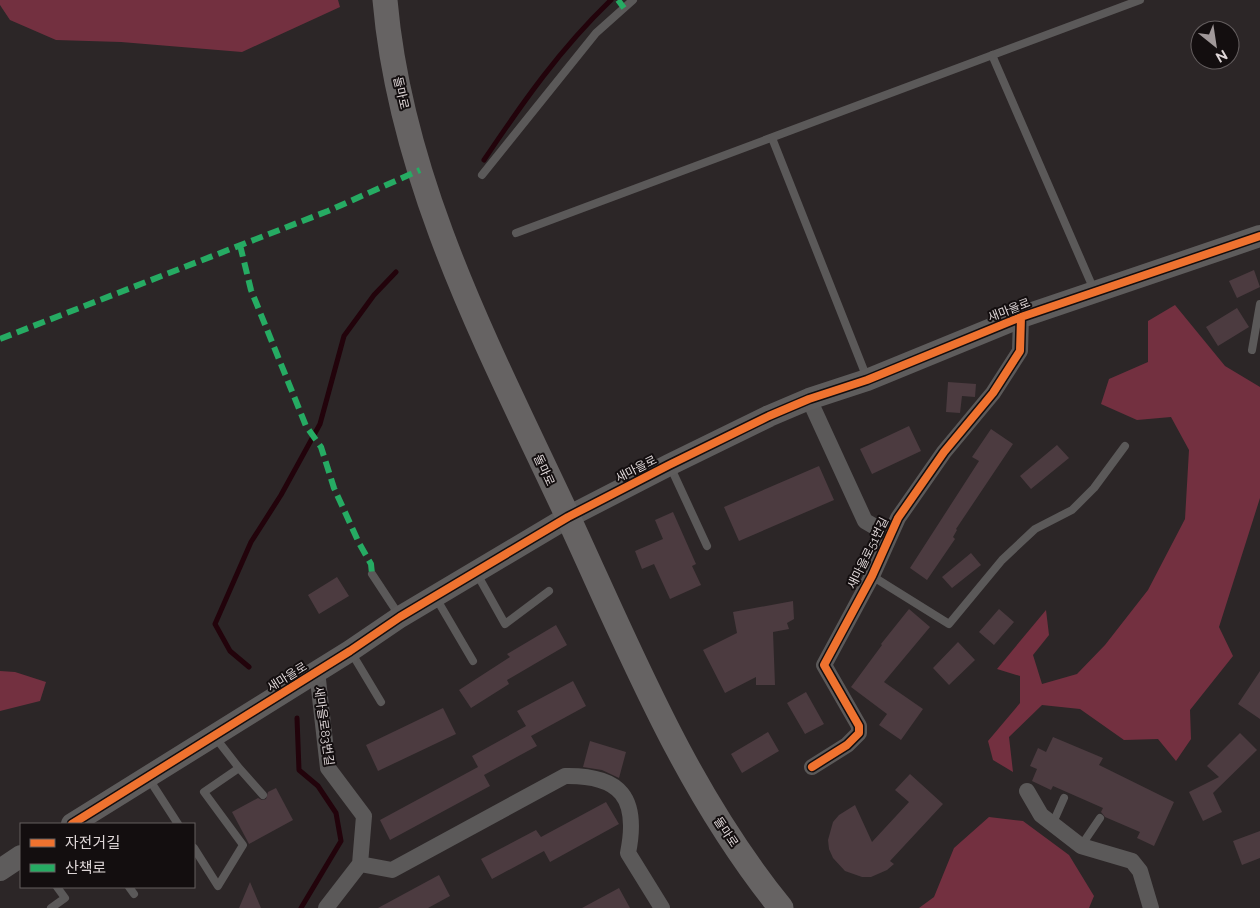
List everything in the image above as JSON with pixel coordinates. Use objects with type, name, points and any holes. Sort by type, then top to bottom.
[{"type":"main road","name":"돌마로","points":[[385,0],[397,76],[416,160],[441,235],[499,374],[568,517],[634,665],[674,743],[710,808],[763,886],[781,908]]},
{"type":"street","name":"새마을로","points":[[80,822],[148,777],[350,651],[400,617],[568,517],[669,464],[809,399],[868,380],[1021,317],[1260,236]]},
{"type":"street","name":"새마을로51번길","points":[[812,767],[846,745],[859,733],[859,726],[824,665],[872,576],[898,518],[944,452],[993,393],[1020,351],[1021,317]]},
{"type":"street","points":[[809,399],[865,521],[889,535]]},
{"type":"street","name":"새마을로83번길","points":[[317,671],[328,768],[364,816],[360,864]]},
{"type":"street","points":[[326,908],[360,864],[392,870],[565,776],[589,776],[608,781],[627,800],[632,832],[628,853],[662,908]]},
{"type":"street","points":[[1027,791],[1041,816],[1081,846],[1132,861],[1140,871],[1151,908]]},
{"type":"street","points":[[0,870],[20,857]]},
{"type":"lane","points":[[482,175],[596,33],[633,0]]},
{"type":"lane","points":[[516,233],[1140,0]]},
{"type":"lane","points":[[992,55],[1095,292]]},
{"type":"lane","points":[[772,138],[868,380]]},
{"type":"lane","points":[[1252,350],[1260,304]]},
{"type":"lane","name":"새마을로51번길","points":[[872,576],[949,624],[1002,560],[1035,528],[1072,510],[1094,488],[1125,446]]},
{"type":"lane","points":[[669,464],[707,546]]},
{"type":"lane","points":[[476,572],[506,624],[549,591]]},
{"type":"lane","points":[[372,574],[400,617]]},
{"type":"lane","points":[[435,596],[473,661]]},
{"type":"lane","points":[[350,651],[381,702]]},
{"type":"lane","points":[[215,736],[262,795]]},
{"type":"lane","points":[[195,850],[218,886],[243,845],[204,792],[239,768]]},
{"type":"lane","points":[[148,777],[177,823]]},
{"type":"lane","points":[[1052,825],[1064,798]]},
{"type":"lane","points":[[1081,846],[1100,818]]},
{"type":"lane","points":[[52,908],[65,898],[58,888]]},
{"type":"lane","points":[[130,888],[134,894]]},
{"type":"shaded area","points":[[0,0],[338,0],[340,7],[242,52],[121,42],[56,40],[10,20],[0,5]]},
{"type":"shaded area","points":[[1175,305],[1225,366],[1260,387],[1260,498],[1219,627],[1233,656],[1190,710],[1191,739],[1176,761],[1158,739],[1124,740],[1080,709],[1042,705],[1009,737],[1013,772],[993,760],[988,741],[1020,703],[1020,676],[997,669],[1046,610],[1049,635],[1033,655],[1042,684],[1077,674],[1105,645],[1148,590],[1185,519],[1189,450],[1171,417],[1137,420],[1101,404],[1109,379],[1148,362],[1148,321]]},
{"type":"shaded area","points":[[0,671],[15,672],[46,682],[40,701],[0,711]]},
{"type":"shaded area","points":[[989,817],[1023,821],[1069,855],[1094,896],[1089,908],[919,908],[934,897],[954,848]]},
{"type":"building","points":[[1254,270],[1260,287],[1237,298],[1229,281]]},
{"type":"building","points":[[1237,308],[1249,327],[1218,346],[1206,327]]},
{"type":"building","points":[[948,382],[976,384],[975,397],[962,396],[960,413],[946,412]]},
{"type":"building","points":[[909,426],[921,451],[872,474],[860,449]]},
{"type":"building","points":[[991,429],[1013,444],[956,529],[953,537],[955,539],[927,580],[910,568],[979,461],[972,457]]},
{"type":"building","points":[[1057,445],[1069,458],[1031,489],[1020,476]]},
{"type":"building","points":[[819,466],[834,500],[739,541],[724,507]]},
{"type":"building","points":[[673,512],[696,564],[692,566],[701,585],[670,599],[654,564],[642,569],[635,551],[663,539],[655,520]]},
{"type":"building","points":[[971,553],[981,565],[952,588],[942,577]]},
{"type":"building","points":[[337,577],[349,596],[319,614],[308,595]]},
{"type":"building","points":[[793,601],[794,619],[787,623],[789,629],[773,632],[775,685],[756,685],[756,677],[725,693],[703,650],[737,633],[733,612]]},
{"type":"building","points":[[909,609],[930,627],[884,682],[923,709],[901,740],[879,725],[887,714],[851,687],[881,644]]},
{"type":"building","points":[[999,609],[1014,622],[994,645],[979,632]]},
{"type":"building","points":[[556,625],[567,645],[507,680],[509,684],[471,708],[459,690],[510,657],[507,654]]},
{"type":"building","points":[[958,642],[975,660],[949,685],[933,668]]},
{"type":"building","points":[[1260,671],[1260,719],[1238,704]]},
{"type":"building","points":[[573,681],[586,706],[531,736],[537,746],[484,775],[490,786],[390,840],[380,820],[478,767],[472,756],[526,726],[517,711]]},
{"type":"building","points":[[806,692],[824,724],[805,734],[787,703]]},
{"type":"building","points":[[443,708],[456,734],[378,771],[366,745]]},
{"type":"building","points":[[768,732],[779,751],[742,773],[731,754]]},
{"type":"building","points":[[1240,733],[1257,750],[1213,793],[1222,812],[1203,821],[1189,792],[1219,777],[1207,766]]},
{"type":"building","points":[[1053,737],[1103,758],[1099,765],[1174,802],[1154,846],[1137,838],[1140,832],[1105,817],[1101,812],[1103,808],[1053,786],[1051,790],[1032,781],[1037,769],[1030,766],[1038,748],[1046,752]]},
{"type":"building","points":[[590,741],[626,752],[619,778],[602,770],[583,767]]},
{"type":"building","points":[[910,774],[943,804],[890,861],[894,864],[887,870],[871,877],[862,877],[845,871],[833,858],[829,849],[828,840],[833,822],[839,815],[855,805],[872,842],[909,802],[895,790]]},
{"type":"building","points":[[276,788],[293,820],[249,844],[232,812],[258,798],[266,799],[268,792]]},
{"type":"building","points":[[606,802],[619,824],[550,862],[544,851],[492,879],[481,859],[536,830],[541,837]]},
{"type":"building","points":[[1260,831],[1260,858],[1242,865],[1233,841]]},
{"type":"building","points":[[439,875],[450,896],[428,908],[378,908]]},
{"type":"building","points":[[250,882],[261,908],[239,908]]},
{"type":"building","points":[[619,888],[630,908],[582,908]]},
{"type":"waterway","points":[[484,160],[543,77],[575,38],[611,0]]},
{"type":"waterway","points":[[249,667],[230,651],[215,624],[251,542],[281,495],[320,424],[344,336],[374,295],[396,272]]},
{"type":"waterway","points":[[297,718],[299,770],[318,786],[336,813],[341,841],[301,908]]},
{"type":"marked path","points":[[618,0],[624,8]]},
{"type":"marked path","points":[[0,339],[328,211],[420,170]]},
{"type":"marked path","points":[[240,245],[251,290],[306,426],[321,447],[334,488],[359,543],[371,564],[372,574]]},
{"type":"cycle path","points":[[74,823],[350,651],[400,617],[568,517],[669,465],[769,416],[809,399],[867,380],[1021,317],[1260,236]]},
{"type":"cycle path","points":[[812,767],[847,745],[859,733],[859,726],[824,665],[872,576],[898,518],[944,452],[993,393],[1020,351],[1021,317]]}]
